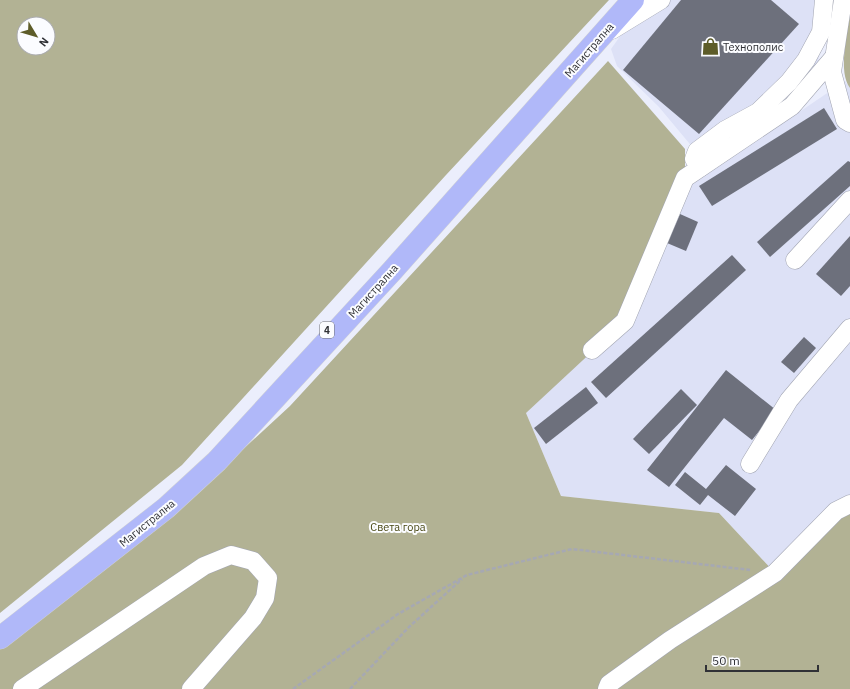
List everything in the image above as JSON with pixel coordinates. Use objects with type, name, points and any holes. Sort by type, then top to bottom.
[{"type":"main road","name":"Магистрална","points":[[0,626],[161,501],[210,455],[337,320],[621,0]]},
{"type":"main road","name":"Магистрална","points":[[0,638],[166,508],[217,461],[343,325],[633,0]]},
{"type":"street","points":[[602,36],[661,0]]},
{"type":"street","points":[[701,167],[694,159],[697,151],[725,130],[758,112],[789,82],[806,60],[821,32],[824,0]]},
{"type":"street","points":[[843,0],[832,72],[845,120],[850,123]]},
{"type":"street","points":[[592,350],[625,321],[685,178],[792,106],[834,57]]},
{"type":"street","points":[[795,260],[850,200]]},
{"type":"street","points":[[750,464],[789,400],[850,328]]},
{"type":"street","points":[[607,689],[609,684],[670,640],[775,573],[836,511],[850,504]]},
{"type":"street","points":[[22,689],[204,566],[231,555],[253,561],[268,578],[265,598],[253,618],[191,689]]},
{"type":"path","points":[[293,689],[398,614],[467,575],[572,549],[775,573]]},
{"type":"path","points":[[350,689],[408,628],[467,575]]},
{"type":"shaded area","points":[[646,0],[828,0],[814,87],[694,149],[659,107],[617,66],[611,49]]},
{"type":"shaded area","points":[[845,81],[850,88],[850,504],[775,573],[719,513],[561,496],[526,413],[592,350],[685,178],[693,184]]},
{"type":"green space","points":[[0,0],[609,0],[446,175],[182,465],[0,613]]},
{"type":"green space","points":[[850,15],[850,88],[846,81],[844,53]]},
{"type":"green space","name":"Света гора","points":[[608,61],[685,149],[685,178],[625,321],[526,413],[561,496],[719,513],[775,573],[850,504],[850,689],[0,689],[0,648],[189,499],[290,406]]},
{"type":"building","name":"Технополис","points":[[681,0],[771,0],[799,24],[699,134],[623,70]]},
{"type":"building","points":[[824,108],[837,129],[712,206],[699,186]]},
{"type":"building","points":[[848,161],[850,162],[850,186],[770,257],[757,242]]},
{"type":"building","points":[[680,214],[698,222],[686,251],[667,243]]},
{"type":"building","points":[[850,236],[850,286],[841,296],[816,274]]},
{"type":"building","points":[[732,255],[746,270],[606,398],[591,382]]},
{"type":"building","points":[[804,337],[816,348],[794,373],[781,362]]},
{"type":"building","points":[[726,370],[776,410],[752,440],[724,418],[669,487],[647,470]]},
{"type":"building","points":[[586,387],[598,403],[546,444],[534,428]]},
{"type":"building","points":[[681,389],[697,405],[649,454],[633,439]]},
{"type":"building","points":[[726,465],[756,489],[735,516],[708,495],[700,505],[675,485],[685,472],[706,489]]},
{"type":"place","name":"Технополис","points":[[710,47]]}]
